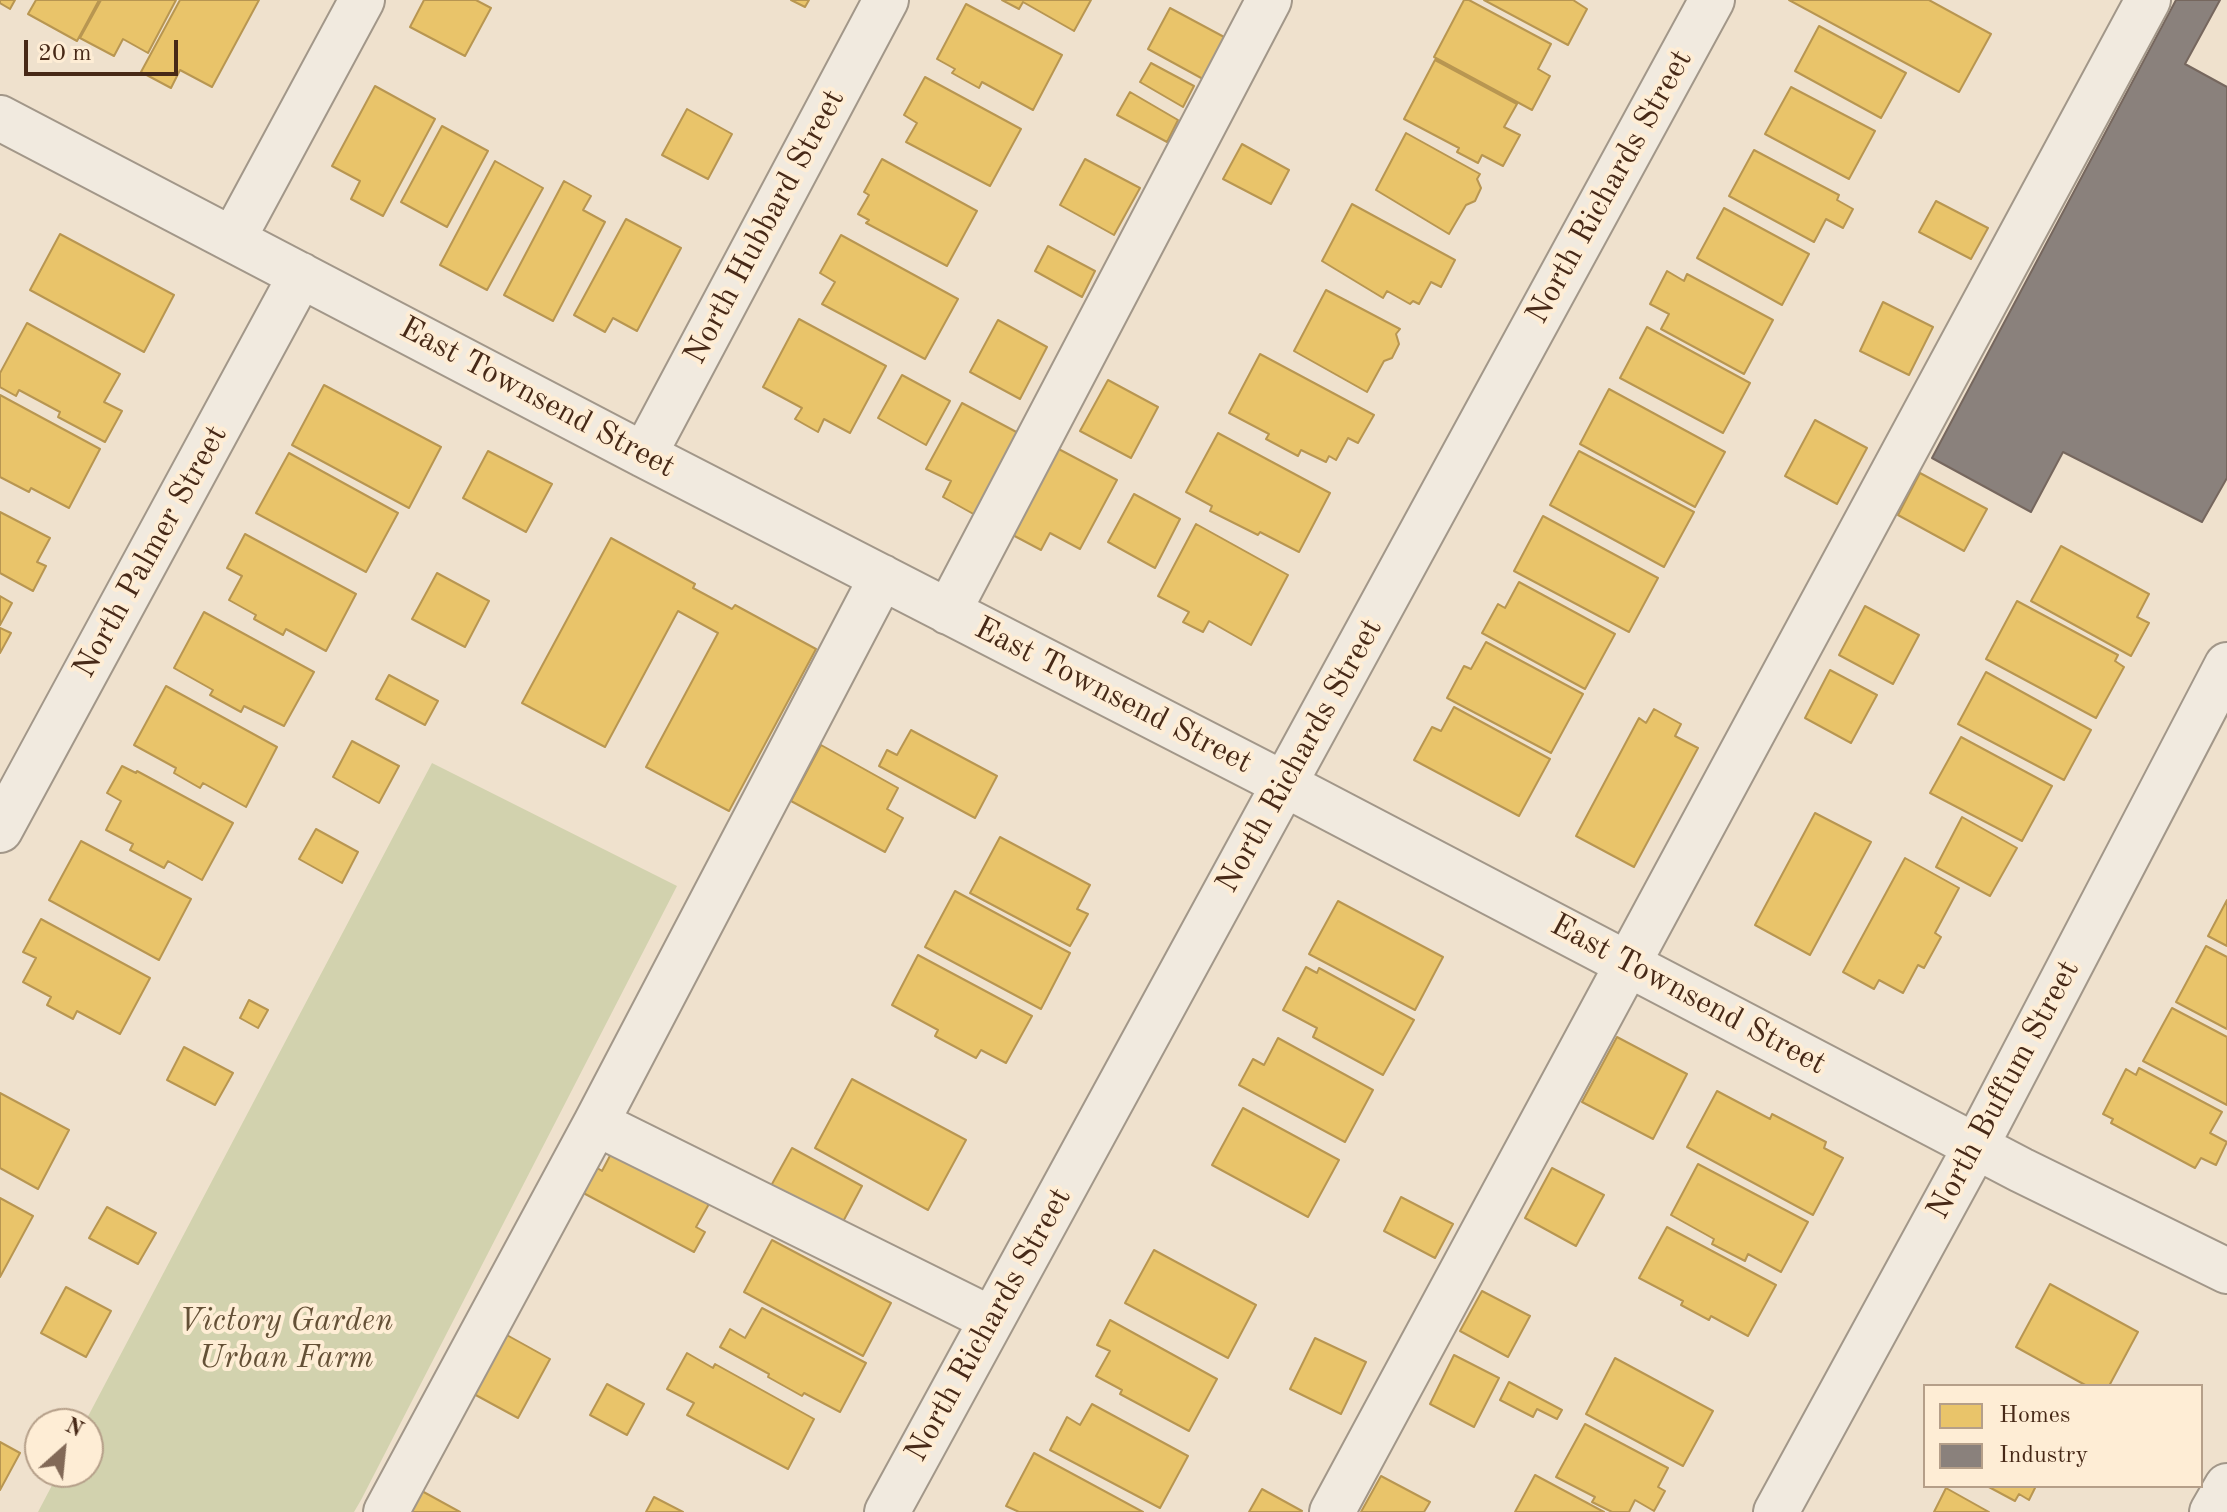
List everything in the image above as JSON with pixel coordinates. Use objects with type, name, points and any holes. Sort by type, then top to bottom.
[{"type":"street","points":[[233,239],[362,0]]},
{"type":"street","name":"North Hubbard Street","points":[[644,455],[886,0]]},
{"type":"street","points":[[948,612],[1269,0]]},
{"type":"street","name":"North Richards Street","points":[[887,1512],[1712,0]]},
{"type":"street","points":[[1332,1512],[2148,0]]},
{"type":"street","name":"East Townsend Street","points":[[0,118],[1976,1146],[2227,1271]]},
{"type":"street","name":"North Palmer Street","points":[[0,830],[301,275]]},
{"type":"street","points":[[386,1512],[596,1123],[882,577]]},
{"type":"street","name":"North Buffum Street","points":[[1776,1512],[1976,1146],[2227,665]]},
{"type":"street","points":[[596,1123],[991,1319]]},
{"type":"street","points":[[2212,1512],[2227,1486]]},
{"type":"green space","name":"Victory Garden Urban Farm","points":[[432,763],[677,886],[354,1512],[38,1512],[51,1488],[104,1488],[104,1408],[92,1408]]},
{"type":"building: Homes","points":[[0,0],[15,0],[10,9]]},
{"type":"building: Homes","points":[[36,0],[99,0],[77,41],[28,14]]},
{"type":"building: Homes","points":[[101,0],[176,0],[148,53],[123,39],[114,56],[80,38]]},
{"type":"building: Homes","points":[[180,0],[259,0],[212,87],[180,70],[171,88],[141,72]]},
{"type":"building: Homes","points":[[424,0],[476,0],[491,8],[465,56],[410,27]]},
{"type":"building: Homes","points":[[791,0],[809,0],[805,7]]},
{"type":"building: Homes","points":[[1002,0],[1091,0],[1074,31],[1023,2],[1019,9]]},
{"type":"building: Homes","points":[[1464,0],[1551,44],[1538,69],[1550,76],[1532,110],[1434,57]]},
{"type":"building: Homes","points":[[1484,0],[1573,0],[1587,9],[1568,45]]},
{"type":"building: Homes","points":[[1789,0],[1929,0],[1991,34],[1959,92]]},
{"type":"building: Homes","points":[[966,4],[1062,55],[1033,110],[982,82],[979,88],[952,73],[955,69],[937,59]]},
{"type":"building: Homes","points":[[1170,8],[1226,38],[1203,79],[1148,49]]},
{"type":"building: Homes","points":[[1819,26],[1906,73],[1881,118],[1795,71]]},
{"type":"building: Homes","points":[[1435,60],[1517,104],[1504,127],[1520,135],[1503,166],[1482,155],[1478,163],[1457,152],[1459,148],[1404,119]]},
{"type":"building: Homes","points":[[1151,63],[1194,86],[1183,107],[1140,82]]},
{"type":"building: Homes","points":[[925,77],[1021,129],[990,186],[906,142],[917,123],[904,115]]},
{"type":"building: Homes","points":[[375,86],[435,119],[383,216],[351,199],[360,181],[332,166]]},
{"type":"building: Homes","points":[[1791,87],[1875,131],[1849,179],[1765,134]]},
{"type":"building: Homes","points":[[1130,92],[1178,120],[1167,142],[1117,115]]},
{"type":"building: Homes","points":[[687,109],[732,134],[708,179],[662,155]]},
{"type":"building: Homes","points":[[442,126],[488,151],[447,227],[401,202]]},
{"type":"building: Homes","points":[[1406,133],[1480,174],[1477,179],[1481,188],[1475,201],[1466,205],[1449,234],[1376,190]]},
{"type":"building: Homes","points":[[1242,144],[1289,170],[1271,204],[1223,179]]},
{"type":"building: Homes","points":[[1754,150],[1839,195],[1837,200],[1853,209],[1843,228],[1826,219],[1814,242],[1729,196]]},
{"type":"building: Homes","points":[[882,159],[977,211],[947,266],[866,223],[869,220],[858,214],[869,195],[864,192]]},
{"type":"building: Homes","points":[[1085,159],[1140,188],[1114,235],[1060,205]]},
{"type":"building: Homes","points":[[495,161],[543,188],[487,290],[440,265]]},
{"type":"building: Homes","points":[[564,181],[591,196],[583,210],[605,222],[553,321],[504,295]]},
{"type":"building: Homes","points":[[1936,201],[1988,228],[1971,259],[1919,232]]},
{"type":"building: Homes","points":[[1352,204],[1455,260],[1441,287],[1431,282],[1419,304],[1413,301],[1410,304],[1387,291],[1383,298],[1322,261]]},
{"type":"building: Homes","points":[[1724,208],[1809,254],[1782,305],[1697,258]]},
{"type":"building: Homes","points":[[626,219],[681,248],[637,331],[613,318],[605,332],[574,315]]},
{"type":"building: Homes","points":[[60,234],[174,295],[144,352],[30,290]]},
{"type":"building: Homes","points":[[841,235],[958,299],[925,359],[822,304],[835,282],[820,273]]},
{"type":"building: Homes","points":[[1048,246],[1095,271],[1082,297],[1035,271]]},
{"type":"building: Homes","points":[[1667,271],[1684,281],[1687,274],[1773,320],[1744,374],[1661,329],[1669,314],[1650,304]]},
{"type":"building: Homes","points":[[1326,290],[1400,329],[1396,334],[1399,344],[1392,358],[1384,361],[1367,392],[1294,351]]},
{"type":"building: Homes","points":[[1883,302],[1933,327],[1909,375],[1860,351]]},
{"type":"building: Homes","points":[[799,319],[886,366],[850,433],[824,419],[818,432],[795,419],[802,408],[763,387]]},
{"type":"building: Homes","points":[[998,320],[1047,347],[1020,399],[970,372]]},
{"type":"building: Homes","points":[[27,323],[120,374],[104,402],[122,411],[105,442],[58,417],[60,412],[19,390],[16,396],[0,387],[0,373]]},
{"type":"building: Homes","points":[[1647,327],[1750,383],[1723,433],[1620,378]]},
{"type":"building: Homes","points":[[1260,354],[1374,415],[1358,443],[1348,438],[1336,460],[1329,456],[1326,462],[1301,450],[1298,456],[1266,439],[1269,434],[1229,413]]},
{"type":"building: Homes","points":[[902,375],[950,401],[926,445],[878,418]]},
{"type":"building: Homes","points":[[1108,380],[1158,407],[1131,458],[1080,431]]},
{"type":"building: Homes","points":[[324,385],[441,447],[409,508],[292,445]]},
{"type":"building: Homes","points":[[1609,389],[1725,452],[1695,507],[1580,444]]},
{"type":"building: Homes","points":[[0,395],[100,449],[69,508],[31,488],[29,492],[0,477]]},
{"type":"building: Homes","points":[[962,403],[1022,435],[977,516],[943,497],[951,481],[926,469]]},
{"type":"building: Homes","points":[[1815,420],[1867,448],[1837,504],[1785,476]]},
{"type":"building: Homes","points":[[1218,433],[1330,493],[1299,552],[1210,511],[1212,506],[1186,492]]},
{"type":"building: Homes","points":[[1053,446],[1117,480],[1080,549],[1050,533],[1041,550],[1007,532]]},
{"type":"building: Homes","points":[[488,451],[552,484],[526,532],[463,498]]},
{"type":"building: Homes","points":[[1579,451],[1694,512],[1664,567],[1550,505]]},
{"type":"building: Homes","points":[[289,453],[398,513],[366,572],[256,513]]},
{"type":"building: Homes","points":[[1920,473],[1987,509],[1964,551],[1898,515]]},
{"type":"building: Homes","points":[[1134,494],[1180,519],[1155,568],[1108,542]]},
{"type":"building: Homes","points":[[0,512],[50,538],[37,562],[46,566],[33,591],[0,573]]},
{"type":"building: Homes","points":[[1543,516],[1658,578],[1629,632],[1514,571]]},
{"type":"building: Homes","points":[[1196,524],[1288,575],[1251,645],[1209,621],[1203,632],[1183,622],[1189,612],[1158,596]]},
{"type":"building: Homes","points":[[245,534],[356,594],[326,651],[286,629],[283,635],[229,600],[242,576],[227,568]]},
{"type":"building: Homes","points":[[611,538],[695,584],[693,588],[732,609],[735,605],[816,649],[729,811],[646,767],[718,633],[678,611],[605,747],[522,703]]},
{"type":"building: Homes","points":[[2061,546],[2149,594],[2137,617],[2149,623],[2131,656],[2031,601]]},
{"type":"building: Homes","points":[[437,573],[489,601],[465,647],[412,619]]},
{"type":"building: Homes","points":[[1519,582],[1615,634],[1585,689],[1482,633],[1498,604],[1505,608]]},
{"type":"building: Homes","points":[[0,596],[12,603],[0,625]]},
{"type":"building: Homes","points":[[2017,601],[2118,655],[2115,661],[2124,667],[2096,718],[1986,659]]},
{"type":"building: Homes","points":[[1865,606],[1919,635],[1893,684],[1839,655]]},
{"type":"building: Homes","points":[[204,612],[314,672],[284,726],[244,706],[241,712],[210,695],[213,690],[174,668]]},
{"type":"building: Homes","points":[[0,628],[11,633],[0,653]]},
{"type":"building: Homes","points":[[1486,642],[1583,694],[1551,753],[1447,698],[1464,666],[1471,669]]},
{"type":"building: Homes","points":[[1830,670],[1877,695],[1851,743],[1805,718]]},
{"type":"building: Homes","points":[[1986,672],[2091,730],[2064,780],[1958,724]]},
{"type":"building: Homes","points":[[389,675],[438,701],[425,725],[376,699]]},
{"type":"building: Homes","points":[[166,686],[277,747],[246,807],[203,783],[200,788],[174,773],[176,768],[134,745]]},
{"type":"building: Homes","points":[[1454,707],[1550,759],[1519,816],[1414,760],[1432,727],[1441,731]]},
{"type":"building: Homes","points":[[1654,709],[1681,724],[1675,736],[1698,748],[1634,867],[1576,836],[1639,718],[1646,723]]},
{"type":"building: Homes","points":[[911,730],[997,776],[975,818],[879,766],[887,750],[897,755]]},
{"type":"building: Homes","points":[[1961,737],[2052,786],[2022,841],[1930,793]]},
{"type":"building: Homes","points":[[352,741],[399,766],[379,803],[333,777]]},
{"type":"building: Homes","points":[[821,745],[898,788],[887,809],[903,818],[885,852],[791,801]]},
{"type":"building: Homes","points":[[122,766],[137,771],[233,823],[202,880],[168,861],[164,868],[130,850],[133,844],[106,830],[121,801],[107,793]]},
{"type":"building: Homes","points":[[1815,813],[1871,842],[1810,955],[1755,925]]},
{"type":"building: Homes","points":[[1962,817],[2017,848],[1990,896],[1936,867]]},
{"type":"building: Homes","points":[[316,829],[358,852],[342,883],[299,859]]},
{"type":"building: Homes","points":[[1000,837],[1090,885],[1077,909],[1088,914],[1070,946],[970,893]]},
{"type":"building: Homes","points":[[81,841],[191,899],[159,960],[49,900]]},
{"type":"building: Homes","points":[[1905,858],[1959,888],[1935,933],[1941,937],[1924,968],[1918,965],[1903,993],[1879,980],[1874,989],[1843,972]]},
{"type":"building: Homes","points":[[955,891],[1070,953],[1041,1009],[925,947]]},
{"type":"building: Homes","points":[[2227,900],[2227,946],[2208,936]]},
{"type":"building: Homes","points":[[1338,901],[1443,957],[1415,1010],[1309,954]]},
{"type":"building: Homes","points":[[41,919],[150,978],[120,1034],[77,1011],[73,1019],[47,1005],[51,997],[23,982],[36,958],[23,952]]},
{"type":"building: Homes","points":[[2206,946],[2227,957],[2227,1029],[2176,1002]]},
{"type":"building: Homes","points":[[918,955],[1032,1016],[1006,1063],[981,1050],[976,1058],[935,1036],[938,1030],[892,1005]]},
{"type":"building: Homes","points":[[1306,967],[1317,973],[1319,968],[1414,1020],[1383,1075],[1313,1037],[1317,1028],[1283,1010]]},
{"type":"building: Homes","points":[[249,1000],[268,1010],[258,1028],[240,1018]]},
{"type":"building: Homes","points":[[2172,1008],[2227,1037],[2227,1105],[2143,1061]]},
{"type":"building: Homes","points":[[1617,1037],[1687,1074],[1653,1139],[1582,1102]]},
{"type":"building: Homes","points":[[1278,1038],[1373,1090],[1345,1142],[1239,1085],[1253,1059],[1264,1065]]},
{"type":"building: Homes","points":[[184,1047],[233,1073],[215,1105],[167,1080]]},
{"type":"building: Homes","points":[[2139,1068],[2222,1112],[2210,1133],[2227,1142],[2216,1165],[2201,1158],[2195,1168],[2111,1123],[2113,1119],[2103,1114],[2126,1069],[2136,1075]]},
{"type":"building: Homes","points":[[852,1079],[966,1140],[928,1210],[815,1148]]},
{"type":"building: Homes","points":[[1717,1091],[1770,1119],[1772,1114],[1826,1142],[1824,1148],[1843,1158],[1813,1215],[1687,1147]]},
{"type":"building: Homes","points":[[0,1093],[69,1130],[38,1189],[0,1168]]},
{"type":"building: Homes","points":[[1243,1108],[1339,1160],[1308,1217],[1212,1165]]},
{"type":"building: Homes","points":[[792,1148],[862,1186],[838,1231],[767,1193]]},
{"type":"building: Homes","points":[[613,1150],[709,1204],[696,1227],[705,1232],[694,1252],[574,1188],[588,1162],[602,1171]]},
{"type":"building: Homes","points":[[1698,1164],[1808,1222],[1781,1272],[1748,1254],[1745,1261],[1712,1244],[1714,1239],[1671,1215]]},
{"type":"building: Homes","points":[[1552,1168],[1604,1195],[1576,1246],[1525,1218]]},
{"type":"building: Homes","points":[[1401,1197],[1453,1224],[1435,1258],[1384,1231]]},
{"type":"building: Homes","points":[[0,1198],[33,1216],[0,1277]]},
{"type":"building: Homes","points":[[107,1207],[156,1233],[138,1264],[89,1238]]},
{"type":"building: Homes","points":[[1667,1227],[1776,1285],[1748,1336],[1711,1316],[1709,1320],[1681,1305],[1683,1301],[1639,1278]]},
{"type":"building: Homes","points":[[772,1240],[891,1303],[863,1356],[744,1292]]},
{"type":"building: Homes","points":[[1154,1250],[1256,1305],[1228,1358],[1125,1303]]},
{"type":"building: Homes","points":[[2050,1284],[2138,1332],[2110,1384],[2083,1384],[2016,1347]]},
{"type":"building: Homes","points":[[66,1287],[111,1311],[86,1357],[41,1333]]},
{"type":"building: Homes","points":[[1482,1291],[1530,1316],[1508,1357],[1460,1331]]},
{"type":"building: Homes","points":[[762,1308],[866,1363],[840,1412],[804,1393],[802,1396],[720,1347],[730,1329],[745,1338]]},
{"type":"building: Homes","points":[[1110,1320],[1217,1379],[1189,1431],[1120,1394],[1122,1390],[1096,1376],[1110,1351],[1097,1345]]},
{"type":"building: Homes","points":[[505,1334],[550,1359],[518,1418],[472,1393]]},
{"type":"building: Homes","points":[[1315,1338],[1366,1362],[1341,1414],[1290,1389]]},
{"type":"building: Homes","points":[[687,1353],[713,1368],[715,1364],[814,1419],[788,1469],[687,1415],[694,1403],[667,1389]]},
{"type":"building: Homes","points":[[1454,1355],[1499,1378],[1474,1427],[1430,1404]]},
{"type":"building: Homes","points":[[1615,1358],[1713,1411],[1683,1466],[1586,1414]]},
{"type":"building: Homes","points":[[1509,1382],[1562,1410],[1557,1419],[1537,1409],[1533,1417],[1500,1400]]},
{"type":"building: Homes","points":[[607,1384],[644,1404],[627,1435],[590,1415]]},
{"type":"building: Homes","points":[[1092,1404],[1188,1456],[1160,1508],[1050,1450],[1067,1417],[1080,1425]]},
{"type":"building: Homes","points":[[1585,1424],[1668,1468],[1658,1487],[1665,1491],[1654,1511],[1635,1500],[1629,1512],[1612,1512],[1592,1502],[1595,1497],[1556,1477]]},
{"type":"building: Homes","points":[[0,1442],[20,1453],[0,1490]]},
{"type":"building: Homes","points":[[1034,1453],[1143,1512],[1019,1512],[1006,1506]]},
{"type":"building: Homes","points":[[1535,1475],[1604,1512],[1515,1512]]},
{"type":"building: Homes","points":[[1381,1476],[1430,1502],[1424,1512],[1361,1512]]},
{"type":"building: Homes","points":[[1946,1488],[1989,1512],[1934,1512]]},
{"type":"building: Homes","points":[[1991,1488],[2035,1488],[2029,1500],[2019,1494],[2015,1501]]},
{"type":"building: Homes","points":[[1262,1489],[1302,1511],[1249,1512]]},
{"type":"building: Homes","points":[[420,1490],[460,1512],[408,1512]]},
{"type":"building: Homes","points":[[654,1497],[683,1512],[646,1512]]},
{"type":"building: Industry","points":[[2176,0],[2220,0],[2185,64],[2227,87],[2227,478],[2202,522],[2063,452],[2031,512],[1932,458]]}]
